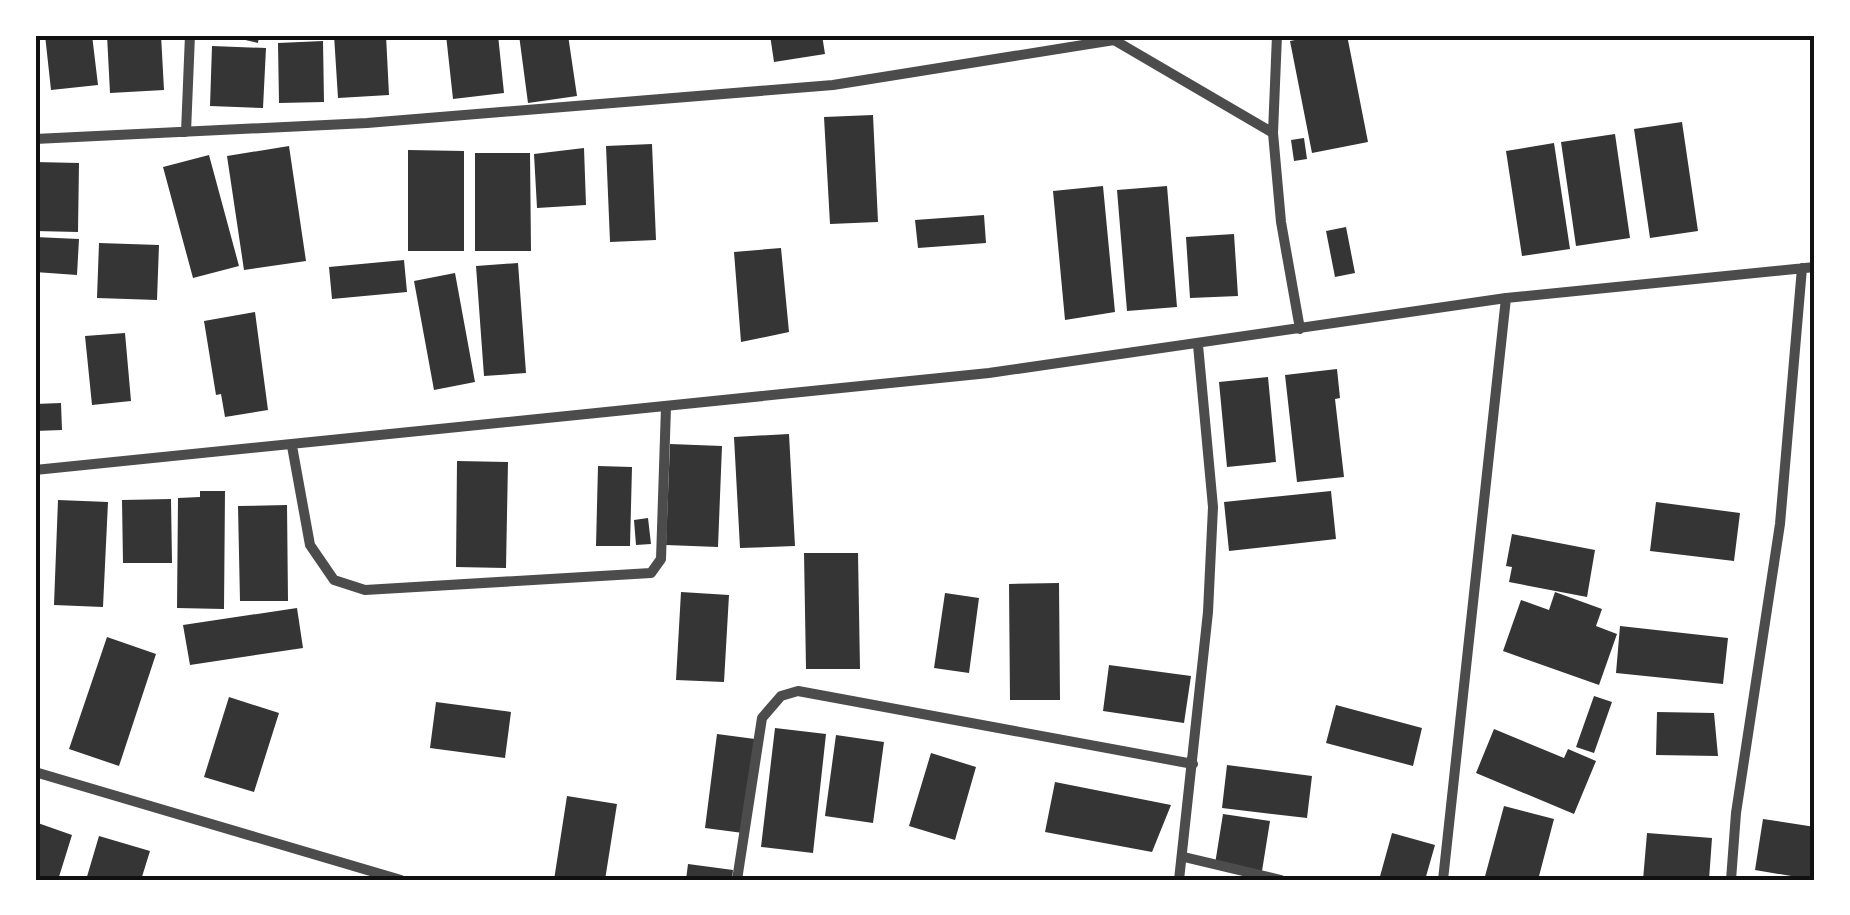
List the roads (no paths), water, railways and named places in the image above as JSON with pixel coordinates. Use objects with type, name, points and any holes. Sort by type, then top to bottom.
[{"type":"street","points":[[186,132],[190,35]]},
{"type":"street","points":[[1276,35],[1273,134],[1281,222],[1300,329]]},
{"type":"street","points":[[35,139],[367,123],[833,84],[1114,40],[1273,134]]},
{"type":"street","points":[[35,470],[989,374],[1506,298],[1809,268],[1780,524],[1736,813],[1731,880]]},
{"type":"street","points":[[1443,880],[1506,298]]},
{"type":"street","points":[[1179,880],[1193,764],[1213,508],[1198,345]]},
{"type":"street","points":[[292,446],[310,545],[334,580],[365,590],[651,574],[661,559],[666,407]]},
{"type":"street","points":[[737,880],[762,718],[781,696],[798,691],[1193,764]]},
{"type":"street","points":[[35,772],[401,880]]},
{"type":"street","points":[[1184,857],[1281,880]]}]
